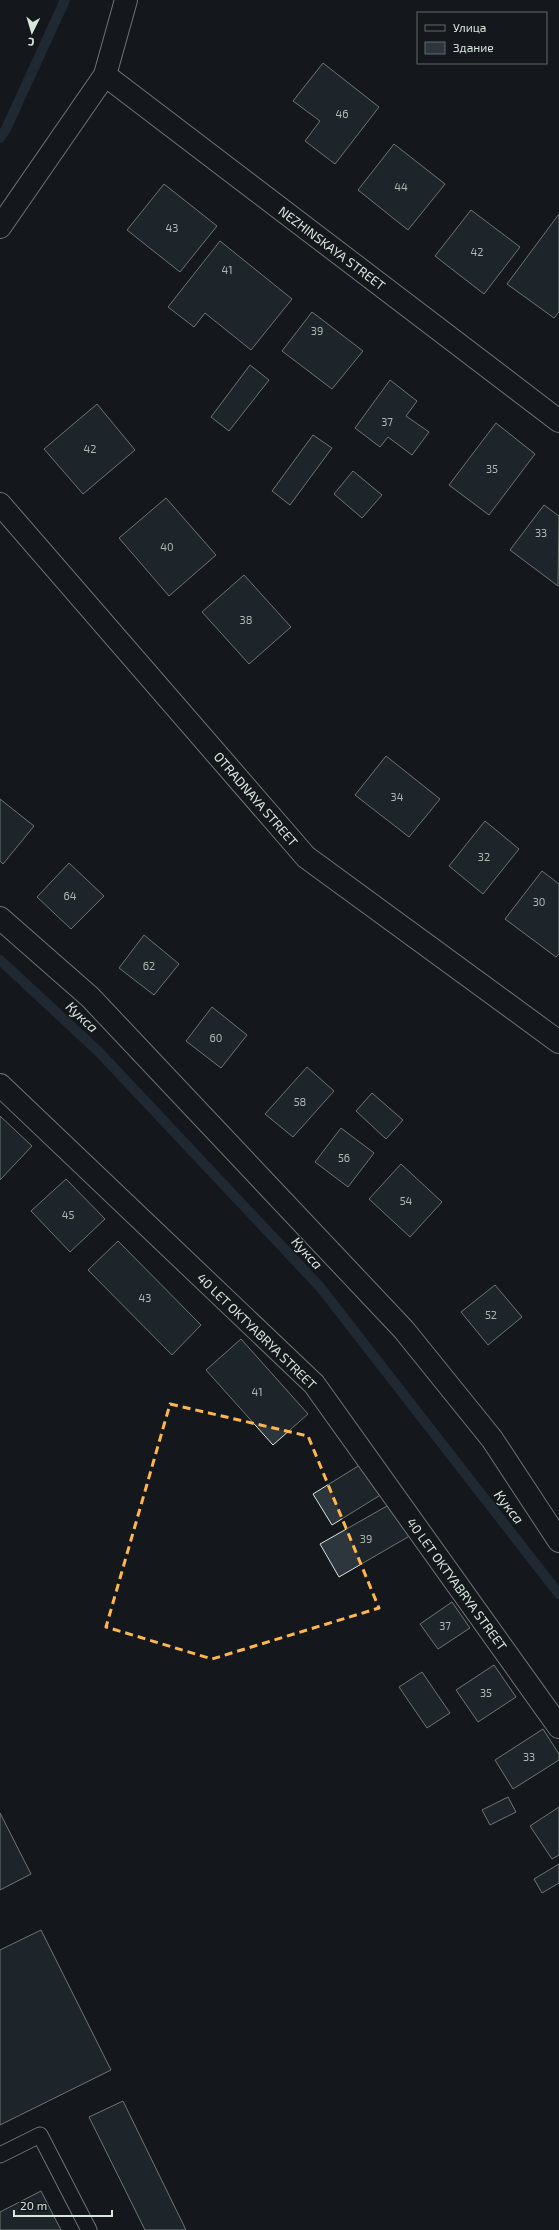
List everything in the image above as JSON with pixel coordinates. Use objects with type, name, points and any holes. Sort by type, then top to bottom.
[{"type":"street","points":[[0,227],[105,75],[126,0]]},
{"type":"street","name":"NEZHINSKAYA STREET","points":[[105,75],[559,421]]},
{"type":"street","name":"OTRADNAYA STREET","points":[[0,504],[306,857],[559,1042]]},
{"type":"street","points":[[0,918],[90,997],[404,1330],[492,1439],[559,1541]]},
{"type":"street","name":"40 LET OKTYABRYA STREET","points":[[0,1085],[314,1384],[559,1727]]},
{"type":"lane","points":[[0,2155],[40,2135],[89,2230]]},
{"type":"highlighted area","points":[[170,1404],[308,1436],[379,1608],[212,1659],[106,1627]]},
{"type":"building","points":[[323,63],[379,107],[335,164],[305,141],[320,121],[293,101]]},
{"type":"building","points":[[394,144],[445,184],[408,230],[358,190]]},
{"type":"building","points":[[164,184],[217,226],[180,272],[127,230]]},
{"type":"building","points":[[471,210],[520,247],[484,294],[435,256]]},
{"type":"building","points":[[559,214],[559,312],[554,318],[507,284]]},
{"type":"building","points":[[220,241],[292,299],[251,350],[205,313],[194,327],[168,307]]},
{"type":"building","points":[[312,312],[363,351],[332,389],[282,351]]},
{"type":"building","points":[[250,365],[269,380],[229,431],[211,417]]},
{"type":"building","points":[[390,380],[417,401],[406,416],[429,432],[412,455],[388,437],[380,447],[355,428]]},
{"type":"building","points":[[97,404],[135,450],[83,494],[44,449]]},
{"type":"building","points":[[496,423],[535,454],[489,515],[449,485]]},
{"type":"building","points":[[313,435],[332,448],[290,505],[272,491]]},
{"type":"building","points":[[353,471],[382,495],[362,518],[334,494]]},
{"type":"building","points":[[166,498],[216,555],[169,596],[119,538]]},
{"type":"building","points":[[544,505],[559,516],[558,586],[510,550]]},
{"type":"building","points":[[244,575],[291,627],[249,664],[202,612]]},
{"type":"building","points":[[386,756],[440,799],[409,837],[355,795]]},
{"type":"building","points":[[0,799],[34,826],[3,864],[0,861]]},
{"type":"building","points":[[485,821],[519,849],[483,894],[449,866]]},
{"type":"building","points":[[69,863],[104,896],[71,929],[37,897]]},
{"type":"building","points":[[542,871],[559,884],[559,954],[556,957],[505,919]]},
{"type":"building","points":[[144,935],[179,964],[154,995],[119,968]]},
{"type":"building","points":[[212,1007],[247,1035],[221,1068],[186,1041]]},
{"type":"building","points":[[307,1067],[334,1091],[293,1137],[265,1114]]},
{"type":"building","points":[[372,1093],[403,1120],[386,1139],[356,1111]]},
{"type":"building","points":[[0,1116],[32,1146],[0,1180]]},
{"type":"building","points":[[341,1128],[374,1153],[348,1187],[315,1162]]},
{"type":"building","points":[[401,1164],[442,1202],[410,1237],[369,1199]]},
{"type":"building","points":[[66,1179],[105,1219],[70,1252],[31,1211]]},
{"type":"building","points":[[118,1241],[201,1325],[172,1355],[88,1270]]},
{"type":"building","points":[[495,1285],[522,1317],[488,1345],[461,1312]]},
{"type":"building","points":[[241,1339],[308,1414],[273,1445],[206,1370]]},
{"type":"building","points":[[363,1463],[382,1494],[332,1525],[313,1494]]},
{"type":"building","points":[[394,1502],[413,1534],[339,1577],[320,1544]]},
{"type":"building","points":[[452,1602],[470,1628],[438,1649],[420,1624]]},
{"type":"building","points":[[494,1665],[516,1697],[478,1722],[456,1690]]},
{"type":"building","points":[[422,1672],[450,1713],[427,1728],[399,1687]]},
{"type":"building","points":[[543,1729],[559,1754],[559,1760],[513,1789],[495,1760]]},
{"type":"building","points":[[508,1797],[516,1812],[490,1825],[482,1810]]},
{"type":"building","points":[[559,1807],[559,1855],[552,1859],[530,1826]]},
{"type":"building","points":[[0,1813],[31,1874],[0,1890]]},
{"type":"building","points":[[559,1864],[559,1883],[542,1893],[534,1879]]},
{"type":"building","points":[[41,1930],[111,2070],[0,2125],[0,1950]]},
{"type":"building","points":[[123,2101],[186,2230],[145,2230],[89,2117]]},
{"type":"building","points":[[41,2191],[61,2230],[0,2230],[0,2212]]},
{"type":"waterway","name":"Кукса","points":[[0,138],[6,129],[65,0]]},
{"type":"waterway","name":"Кукса","points":[[0,960],[99,1052],[320,1287],[559,1594]]}]
